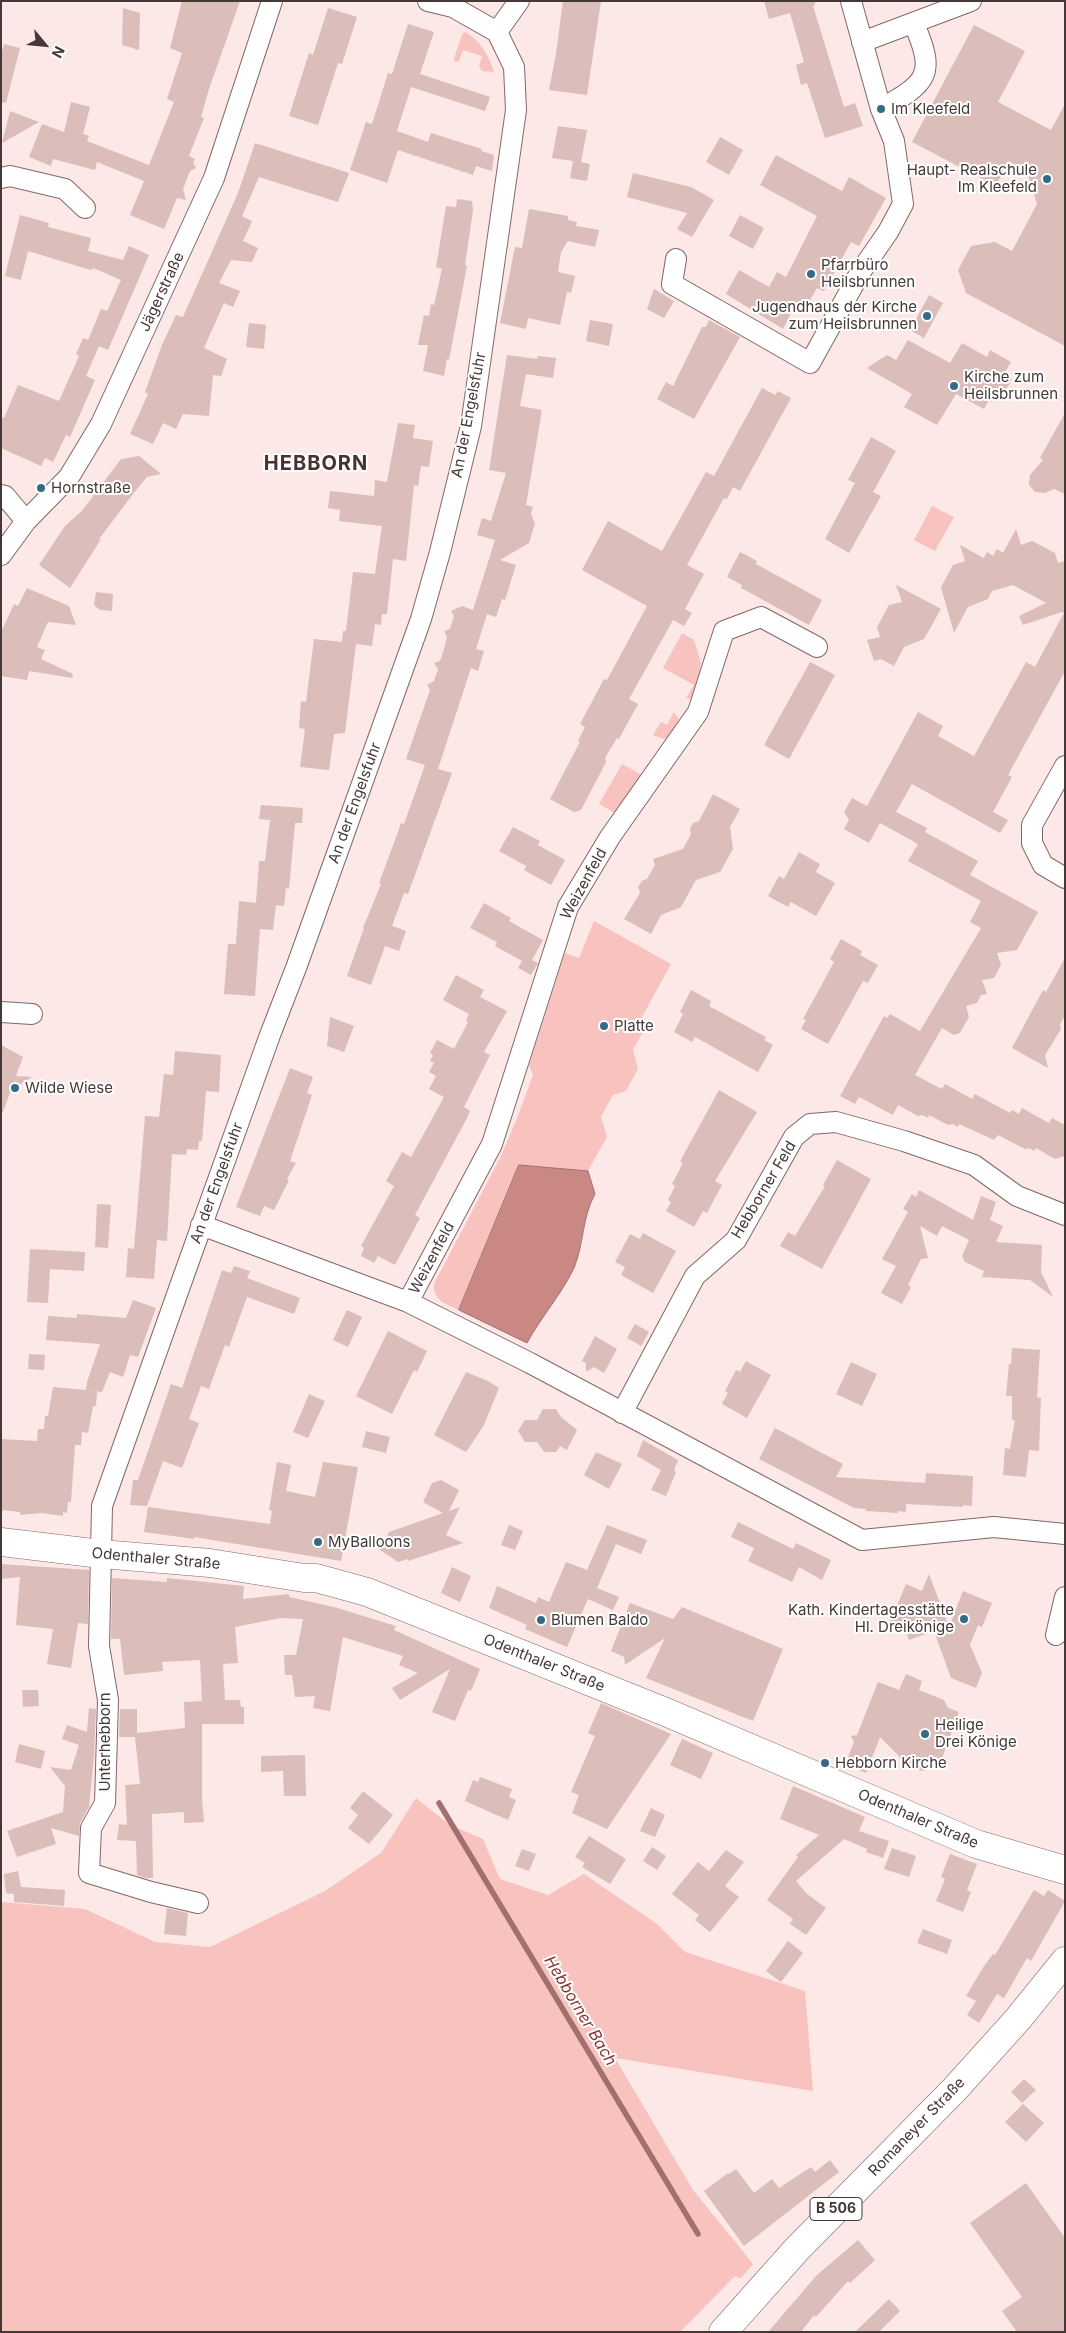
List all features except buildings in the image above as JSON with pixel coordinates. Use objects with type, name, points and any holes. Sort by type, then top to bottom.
[{"type":"main road","name":"Odenthaler Straße","points":[[1,1542],[100,1554],[210,1562],[304,1578],[316,1578],[367,1592],[668,1713],[976,1844],[1065,1870]]},
{"type":"main road","name":"Romaneyer Straße","points":[[723,2332],[796,2249],[954,2090],[1018,2019],[1065,1961]]},
{"type":"street","name":"Jägerstraße","points":[[1,555],[26,521],[69,477],[101,424],[214,178],[272,1]]},
{"type":"street","points":[[428,1],[453,7],[497,32],[519,1]]},
{"type":"street","points":[[676,259],[672,284],[810,363],[864,265],[888,232],[903,204],[894,141],[881,109],[851,1]]},
{"type":"street","points":[[862,42],[971,1]]},
{"type":"street","points":[[881,109],[908,94],[922,80],[926,68],[925,55],[914,24]]},
{"type":"street","name":"An der Engelsfuhr","points":[[100,1554],[102,1506],[414,637],[440,552],[470,426],[516,110],[514,67],[497,32]]},
{"type":"street","points":[[1,178],[10,176],[65,189],[85,208]]},
{"type":"street","points":[[1,495],[5,496],[26,521]]},
{"type":"street","name":"Weizenfeld","points":[[408,1302],[492,1144],[568,907],[610,837],[698,712],[724,631],[761,616],[817,647]]},
{"type":"street","points":[[1065,766],[1032,825],[1032,843],[1043,865],[1065,878]]},
{"type":"street","points":[[1,1012],[32,1014]]},
{"type":"street","name":"Hebborner Feld","points":[[622,1413],[695,1276],[736,1240],[794,1137],[810,1124],[836,1122],[904,1140],[974,1165],[1017,1196],[1065,1215]]},
{"type":"street","name":"Weizenfeld","points":[[202,1225],[408,1302],[530,1363],[622,1413]]},
{"type":"street","points":[[622,1413],[862,1540],[994,1527],[1065,1534]]},
{"type":"street","name":"Unterhebborn","points":[[100,1554],[99,1646],[108,1700],[105,1803],[91,1828],[89,1873],[151,1892],[198,1902]]},
{"type":"street","points":[[1056,1635],[1065,1597]]},
{"type":"shaded area","points":[[466,32],[483,49],[494,72],[482,71],[479,66],[482,56],[463,50],[459,61],[455,62],[454,59],[462,34]]},
{"type":"shaded area","points":[[932,506],[954,517],[935,551],[914,540]]},
{"type":"shaded area","points":[[682,633],[694,640],[701,663],[697,690],[694,691],[694,696],[689,699],[686,698],[694,685],[663,668]]},
{"type":"shaded area","points":[[674,712],[679,719],[669,737],[664,739],[653,735],[661,722],[667,725]]},
{"type":"shaded area","points":[[622,764],[642,775],[615,813],[599,804]]},
{"type":"shaded area","points":[[594,921],[671,964],[642,1017],[645,1028],[633,1050],[638,1069],[626,1091],[613,1095],[601,1117],[607,1137],[588,1171],[519,1166],[459,1310],[445,1304],[438,1298],[434,1290],[434,1284],[500,1158],[516,1121],[533,1075],[529,1065],[565,953],[579,958]]},
{"type":"shaded area","points":[[519,1165],[588,1171],[595,1194],[585,1221],[580,1250],[574,1268],[527,1343],[459,1310]]},
{"type":"shaded area","points":[[416,1798],[450,1825],[483,1839],[500,1879],[548,1895],[584,1874],[657,1924],[685,1952],[805,1991],[813,2091],[615,2058],[693,2190],[753,2264],[741,2278],[735,2276],[680,2332],[1,2332],[1,1902],[85,1909],[155,1942],[210,1947],[325,1891],[381,1853]]},
{"type":"waterway","name":"Hebborner Bach","points":[[439,1803],[698,2234]]},
{"type":"place","name":"Im Kleefeld","points":[[881,109]]},
{"type":"place","name":"Haupt- Realschule Im Kleefeld","points":[[1047,179]]},
{"type":"place","name":"Pfarrbüro Heilsbrunnen","points":[[811,274]]},
{"type":"place","name":"Jugendhaus der Kirche zum Heilsbrunnen","points":[[927,316]]},
{"type":"place","name":"Kirche zum Heilsbrunnen","points":[[954,386]]},
{"type":"place","name":"Hornstraße","points":[[41,488]]},
{"type":"place","name":"Platte","points":[[604,1026]]},
{"type":"place","name":"Wilde Wiese","points":[[15,1088]]},
{"type":"place","name":"MyBalloons","points":[[318,1542]]},
{"type":"place","name":"Kath. Kindertagesstätte Hl. Dreikönige","points":[[964,1619]]},
{"type":"place","name":"Blumen Baldo","points":[[541,1620]]},
{"type":"place","name":"Heilige Drei Könige","points":[[925,1734]]},
{"type":"place","name":"Hebborn Kirche","points":[[825,1763]]},
{"type":"district","name":"HEBBORN","points":[[316,464]]}]
